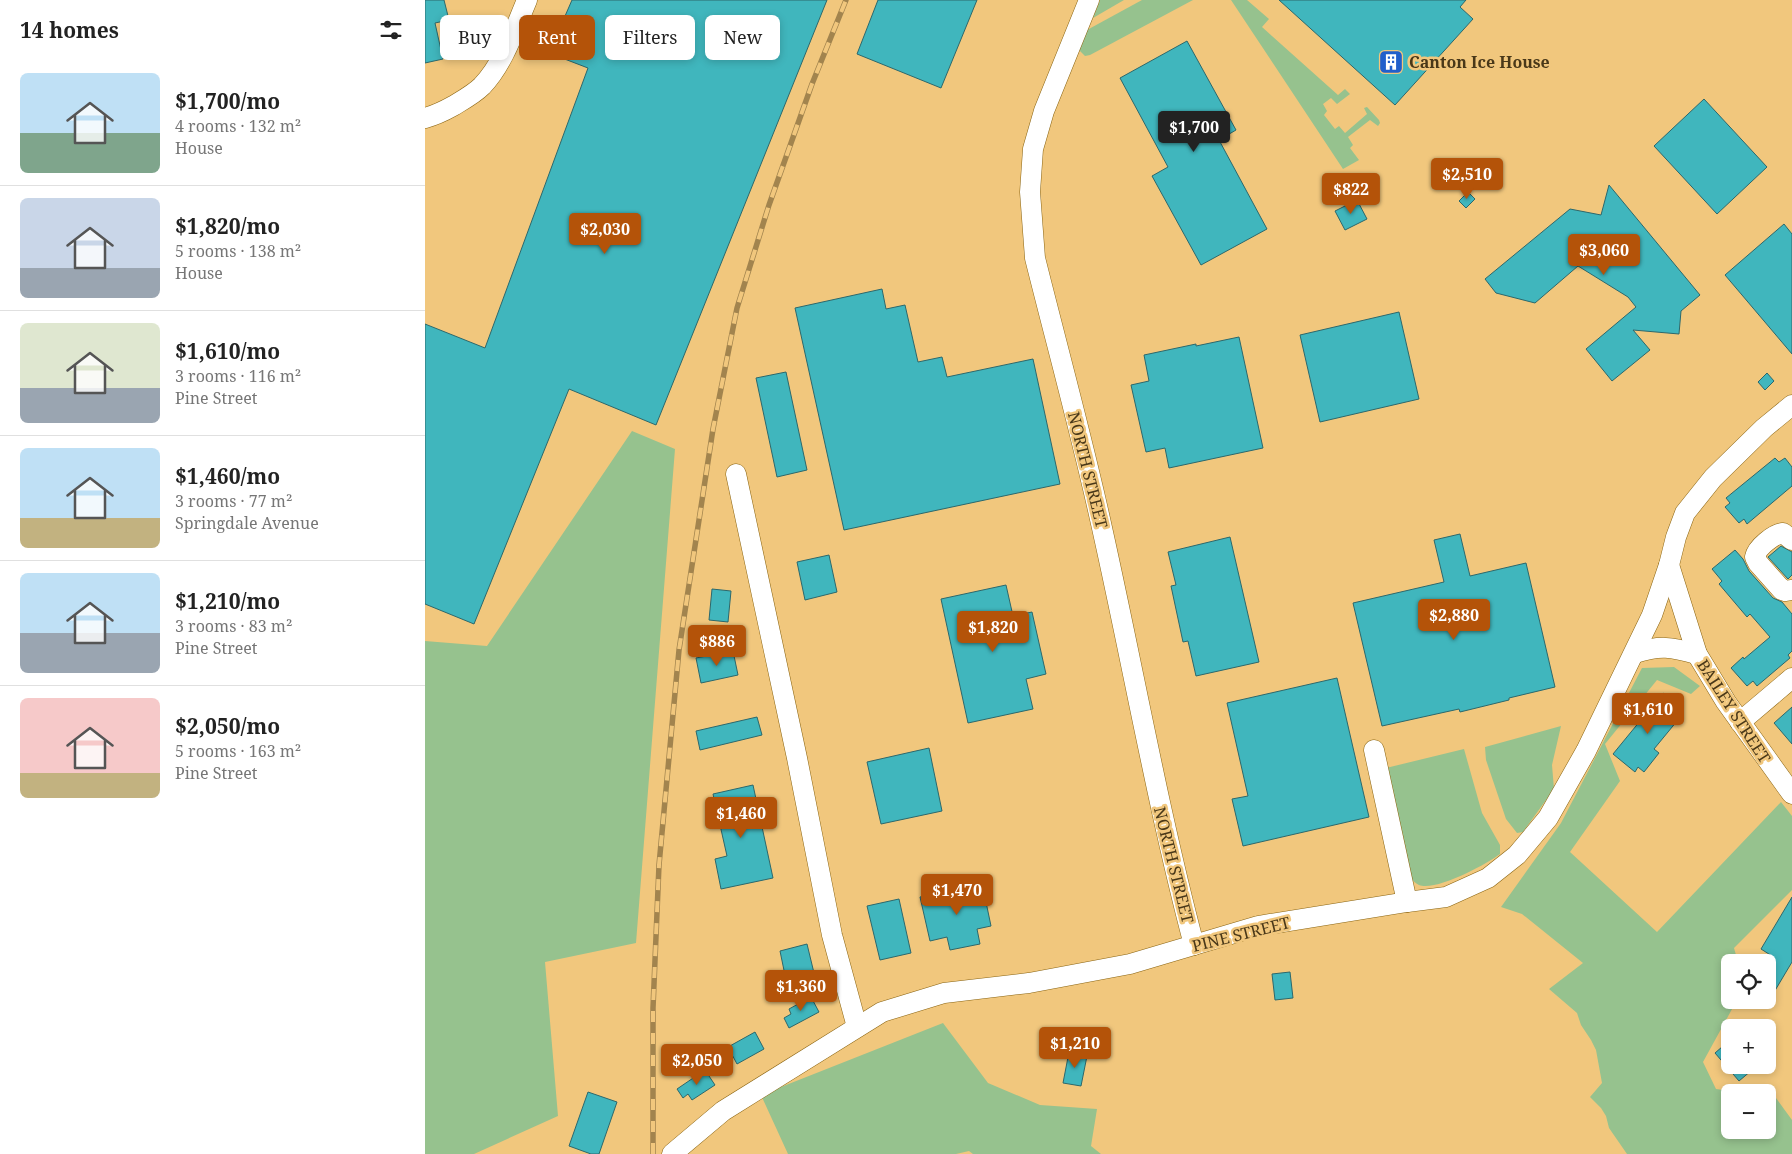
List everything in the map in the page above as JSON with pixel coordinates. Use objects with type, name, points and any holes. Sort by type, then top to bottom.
[{"type":"street","points":[[425,118],[436,115],[464,100],[481,87],[493,72],[509,42],[527,0]]},
{"type":"street","name":"NORTH STREET","points":[[1089,0],[1044,111],[1033,149],[1030,192],[1031,222],[1035,258],[1098,510],[1153,776],[1177,882],[1194,945]]},
{"type":"street","name":"PINE STREET","points":[[682,1151],[723,1111],[883,1012],[944,993],[1029,983],[1130,964],[1258,926],[1446,897],[1488,878],[1517,855],[1553,809],[1586,751],[1652,615],[1685,514],[1713,478],[1764,428],[1792,405]]},
{"type":"street","points":[[736,474],[797,758],[832,936],[857,1027]]},
{"type":"street","points":[[1792,540],[1783,533],[1776,534],[1757,551],[1755,557],[1782,590],[1788,592],[1792,590]]},
{"type":"street","name":"BAILEY STREET","points":[[1669,565],[1697,654],[1740,722],[1792,794]]},
{"type":"street","points":[[1635,653],[1650,648],[1672,647],[1697,654]]},
{"type":"street","points":[[1740,722],[1792,678]]},
{"type":"street","points":[[1375,750],[1407,902]]},
{"type":"green space","points":[[1100,0],[1124,0],[1093,18]]},
{"type":"green space","points":[[1142,0],[1193,0],[1090,55],[1085,56],[1078,49],[1087,30]]},
{"type":"green space","points":[[1231,0],[1247,0],[1269,19],[1262,27],[1338,95],[1345,89],[1350,94],[1337,104],[1331,98],[1323,104],[1327,111],[1324,115],[1335,129],[1339,126],[1345,133],[1367,114],[1364,108],[1367,107],[1379,120],[1378,126],[1370,120],[1348,137],[1353,145],[1350,148],[1359,160],[1343,169]]},
{"type":"green space","points":[[632,431],[675,449],[636,943],[545,962],[558,1116],[474,1154],[425,1154],[425,641],[487,646]]},
{"type":"green space","points":[[1674,667],[1700,686],[1691,694],[1657,680],[1605,744],[1620,781],[1570,852],[1657,932],[1781,802],[1792,816],[1792,890],[1734,948],[1736,954],[1721,954],[1721,1009],[1732,1009],[1727,1019],[1721,1019],[1721,1029],[1703,1062],[1716,1089],[1721,1090],[1721,1139],[1776,1139],[1776,1098],[1792,1120],[1792,1154],[1627,1154],[1609,1128],[1606,1116],[1601,1108],[1590,1097],[1602,1083],[1596,1050],[1581,1025],[1577,1013],[1549,989],[1583,963],[1522,914],[1501,907],[1561,823],[1642,668]]},
{"type":"green space","points":[[1561,726],[1552,765],[1554,789],[1523,832],[1517,833],[1506,819],[1486,760],[1485,747]]},
{"type":"green space","points":[[1464,749],[1482,813],[1500,845],[1500,854],[1473,870],[1448,881],[1437,885],[1419,885],[1410,878],[1386,768]]},
{"type":"green space","points":[[943,1023],[988,1083],[1040,1105],[1097,1109],[1091,1146],[1101,1154],[973,1154],[969,1151],[956,1154],[788,1154],[761,1095]]},
{"type":"building","points":[[425,0],[444,0],[448,15],[440,15],[440,22],[435,23],[440,46],[440,60],[425,63]]},
{"type":"building","points":[[572,0],[827,0],[656,425],[569,389],[474,624],[425,604],[425,324],[485,348],[588,68],[567,60],[595,60],[595,15],[565,15]]},
{"type":"building","points":[[878,0],[977,0],[941,88],[857,54]]},
{"type":"building","name":"Canton Ice House","points":[[1279,0],[1466,0],[1460,7],[1473,19],[1395,105]]},
{"type":"building","points":[[1187,41],[1236,130],[1219,140],[1267,229],[1201,265],[1152,176],[1168,167],[1120,78]]},
{"type":"building","points":[[1704,99],[1767,167],[1717,214],[1654,146]]},
{"type":"building","points":[[1609,185],[1700,295],[1681,311],[1679,334],[1633,330],[1650,350],[1612,381],[1586,349],[1636,307],[1628,297],[1578,266],[1535,303],[1496,293],[1485,279],[1570,209],[1601,215]]},
{"type":"building","points":[[1468,192],[1475,199],[1466,208],[1459,201]]},
{"type":"building","points":[[1357,200],[1367,219],[1345,230],[1335,211]]},
{"type":"building","points":[[1784,224],[1792,234],[1792,354],[1725,275]]},
{"type":"building","points":[[882,289],[886,309],[905,305],[918,362],[942,357],[947,377],[1033,359],[1060,484],[844,530],[795,308]]},
{"type":"building","points":[[1399,312],[1419,399],[1320,422],[1300,335]]},
{"type":"building","points":[[1239,337],[1263,448],[1169,468],[1165,448],[1146,452],[1131,385],[1149,381],[1144,355]]},
{"type":"building","points":[[786,372],[807,470],[777,477],[756,378]]},
{"type":"building","points":[[1767,373],[1774,381],[1765,390],[1758,382]]},
{"type":"building","points":[[1775,458],[1779,462],[1785,458],[1792,467],[1792,486],[1747,524],[1744,519],[1739,523],[1725,507],[1730,503],[1726,498]]},
{"type":"building","points":[[1460,534],[1470,576],[1526,563],[1555,687],[1460,712],[1459,709],[1382,726],[1353,603],[1444,582],[1434,540]]},
{"type":"building","points":[[1230,537],[1259,662],[1196,676],[1188,641],[1183,642],[1171,586],[1176,585],[1168,552]]},
{"type":"building","points":[[1781,546],[1792,552],[1792,575],[1788,579],[1768,557]]},
{"type":"building","points":[[1735,550],[1743,559],[1749,571],[1773,598],[1782,602],[1792,614],[1792,651],[1788,655],[1790,658],[1757,686],[1753,681],[1747,686],[1731,668],[1770,637],[1750,614],[1747,617],[1719,584],[1722,581],[1712,569]]},
{"type":"building","points":[[829,555],[837,592],[805,600],[797,562]]},
{"type":"building","points":[[1006,585],[1013,616],[1032,612],[1046,674],[1026,679],[1033,709],[968,723],[941,599]]},
{"type":"building","points":[[712,589],[731,591],[728,622],[709,620]]},
{"type":"building","points":[[733,651],[738,675],[701,683],[696,658]]},
{"type":"building","points":[[1337,678],[1369,817],[1243,846],[1232,799],[1248,796],[1227,703]]},
{"type":"building","points":[[1663,693],[1674,702],[1671,706],[1682,715],[1654,749],[1659,753],[1644,772],[1638,767],[1635,772],[1613,754]]},
{"type":"building","points":[[1792,707],[1792,744],[1774,723]]},
{"type":"building","points":[[757,717],[762,735],[700,750],[696,731]]},
{"type":"building","points":[[929,748],[942,811],[881,824],[867,762]]},
{"type":"building","points":[[753,785],[773,878],[721,889],[715,859],[727,856],[713,794]]},
{"type":"building","points":[[982,883],[991,926],[977,929],[980,944],[950,950],[947,937],[930,941],[920,897]]},
{"type":"building","points":[[1792,897],[1792,962],[1776,989],[1776,954],[1769,954],[1761,949]]},
{"type":"building","points":[[899,899],[911,953],[880,960],[867,906]]},
{"type":"building","points":[[807,944],[814,973],[786,980],[780,951]]},
{"type":"building","points":[[1290,972],[1293,998],[1275,1000],[1272,974]]},
{"type":"building","points":[[811,997],[819,1012],[789,1028],[784,1018],[791,1014],[789,1009]]},
{"type":"building","points":[[755,1032],[764,1049],[737,1064],[728,1047]]},
{"type":"building","points":[[1721,1048],[1721,1060],[1715,1053]]},
{"type":"building","points":[[1069,1052],[1087,1056],[1081,1086],[1063,1083]]},
{"type":"building","points":[[705,1070],[715,1085],[692,1100],[688,1094],[683,1098],[677,1089]]},
{"type":"building","points":[[1733,1074],[1747,1074],[1739,1081]]},
{"type":"building","points":[[588,1092],[617,1102],[599,1154],[591,1154],[569,1146]]},
{"type":"railway","points":[[653,1154],[653,1008],[659,865],[679,650],[713,429],[737,308],[769,205],[812,84],[846,0]]},
{"type":"place","name":"Canton Ice House","points":[[1391,62]]}]
